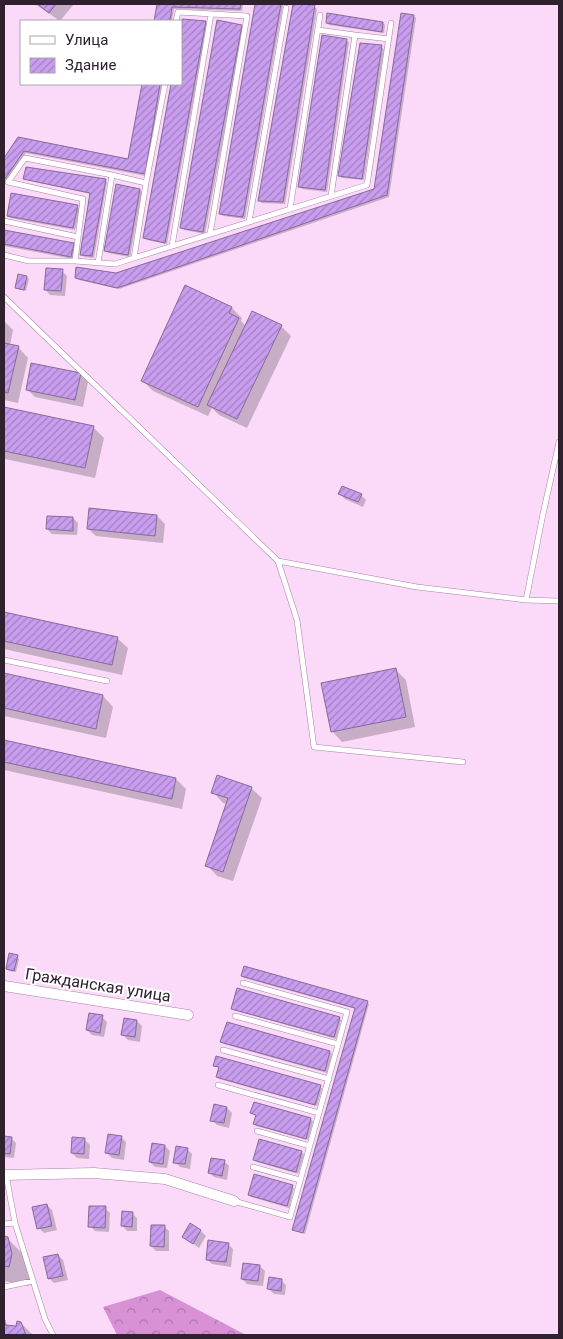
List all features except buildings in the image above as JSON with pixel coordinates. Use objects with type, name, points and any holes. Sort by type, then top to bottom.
[{"type":"street","name":"Гражданская улица","points":[[4,986],[188,1015]]},
{"type":"street","points":[[5,1175],[94,1173],[165,1179],[234,1202]]},
{"type":"lane","points":[[249,222],[286,8]]},
{"type":"lane","points":[[176,20],[178,12],[247,16],[210,234]]},
{"type":"lane","points":[[172,246],[211,14]]},
{"type":"lane","points":[[290,209],[320,15]]},
{"type":"lane","points":[[4,255],[29,261],[75,261],[114,264],[367,185],[391,22]]},
{"type":"lane","points":[[318,30],[389,39]]},
{"type":"lane","points":[[331,196],[354,35]]},
{"type":"lane","points":[[134,258],[165,85]]},
{"type":"lane","points":[[4,189],[25,158],[146,183]]},
{"type":"lane","points":[[98,262],[112,175]]},
{"type":"lane","points":[[8,182],[83,199],[75,261]]},
{"type":"lane","points":[[4,221],[78,237]]},
{"type":"lane","points":[[4,297],[278,561],[297,620],[314,748],[463,762]]},
{"type":"lane","points":[[526,600],[559,442]]},
{"type":"lane","points":[[278,561],[417,587],[559,602]]},
{"type":"lane","points":[[4,660],[108,681]]},
{"type":"lane","points":[[234,1202],[290,1217],[347,1012],[243,983]]},
{"type":"lane","points":[[234,1016],[338,1044]]},
{"type":"lane","points":[[223,1050],[329,1079]]},
{"type":"lane","points":[[218,1085],[319,1113]]},
{"type":"lane","points":[[257,1132],[310,1146]]},
{"type":"lane","points":[[253,1167],[300,1180]]},
{"type":"lane","points":[[5,1175],[15,1223],[45,1319],[52,1335]]},
{"type":"lane","points":[[4,1224],[15,1223]]},
{"type":"lane","points":[[4,1288],[33,1281]]},
{"type":"green space","points":[[160,1290],[246,1335],[117,1335],[103,1307]]}]
